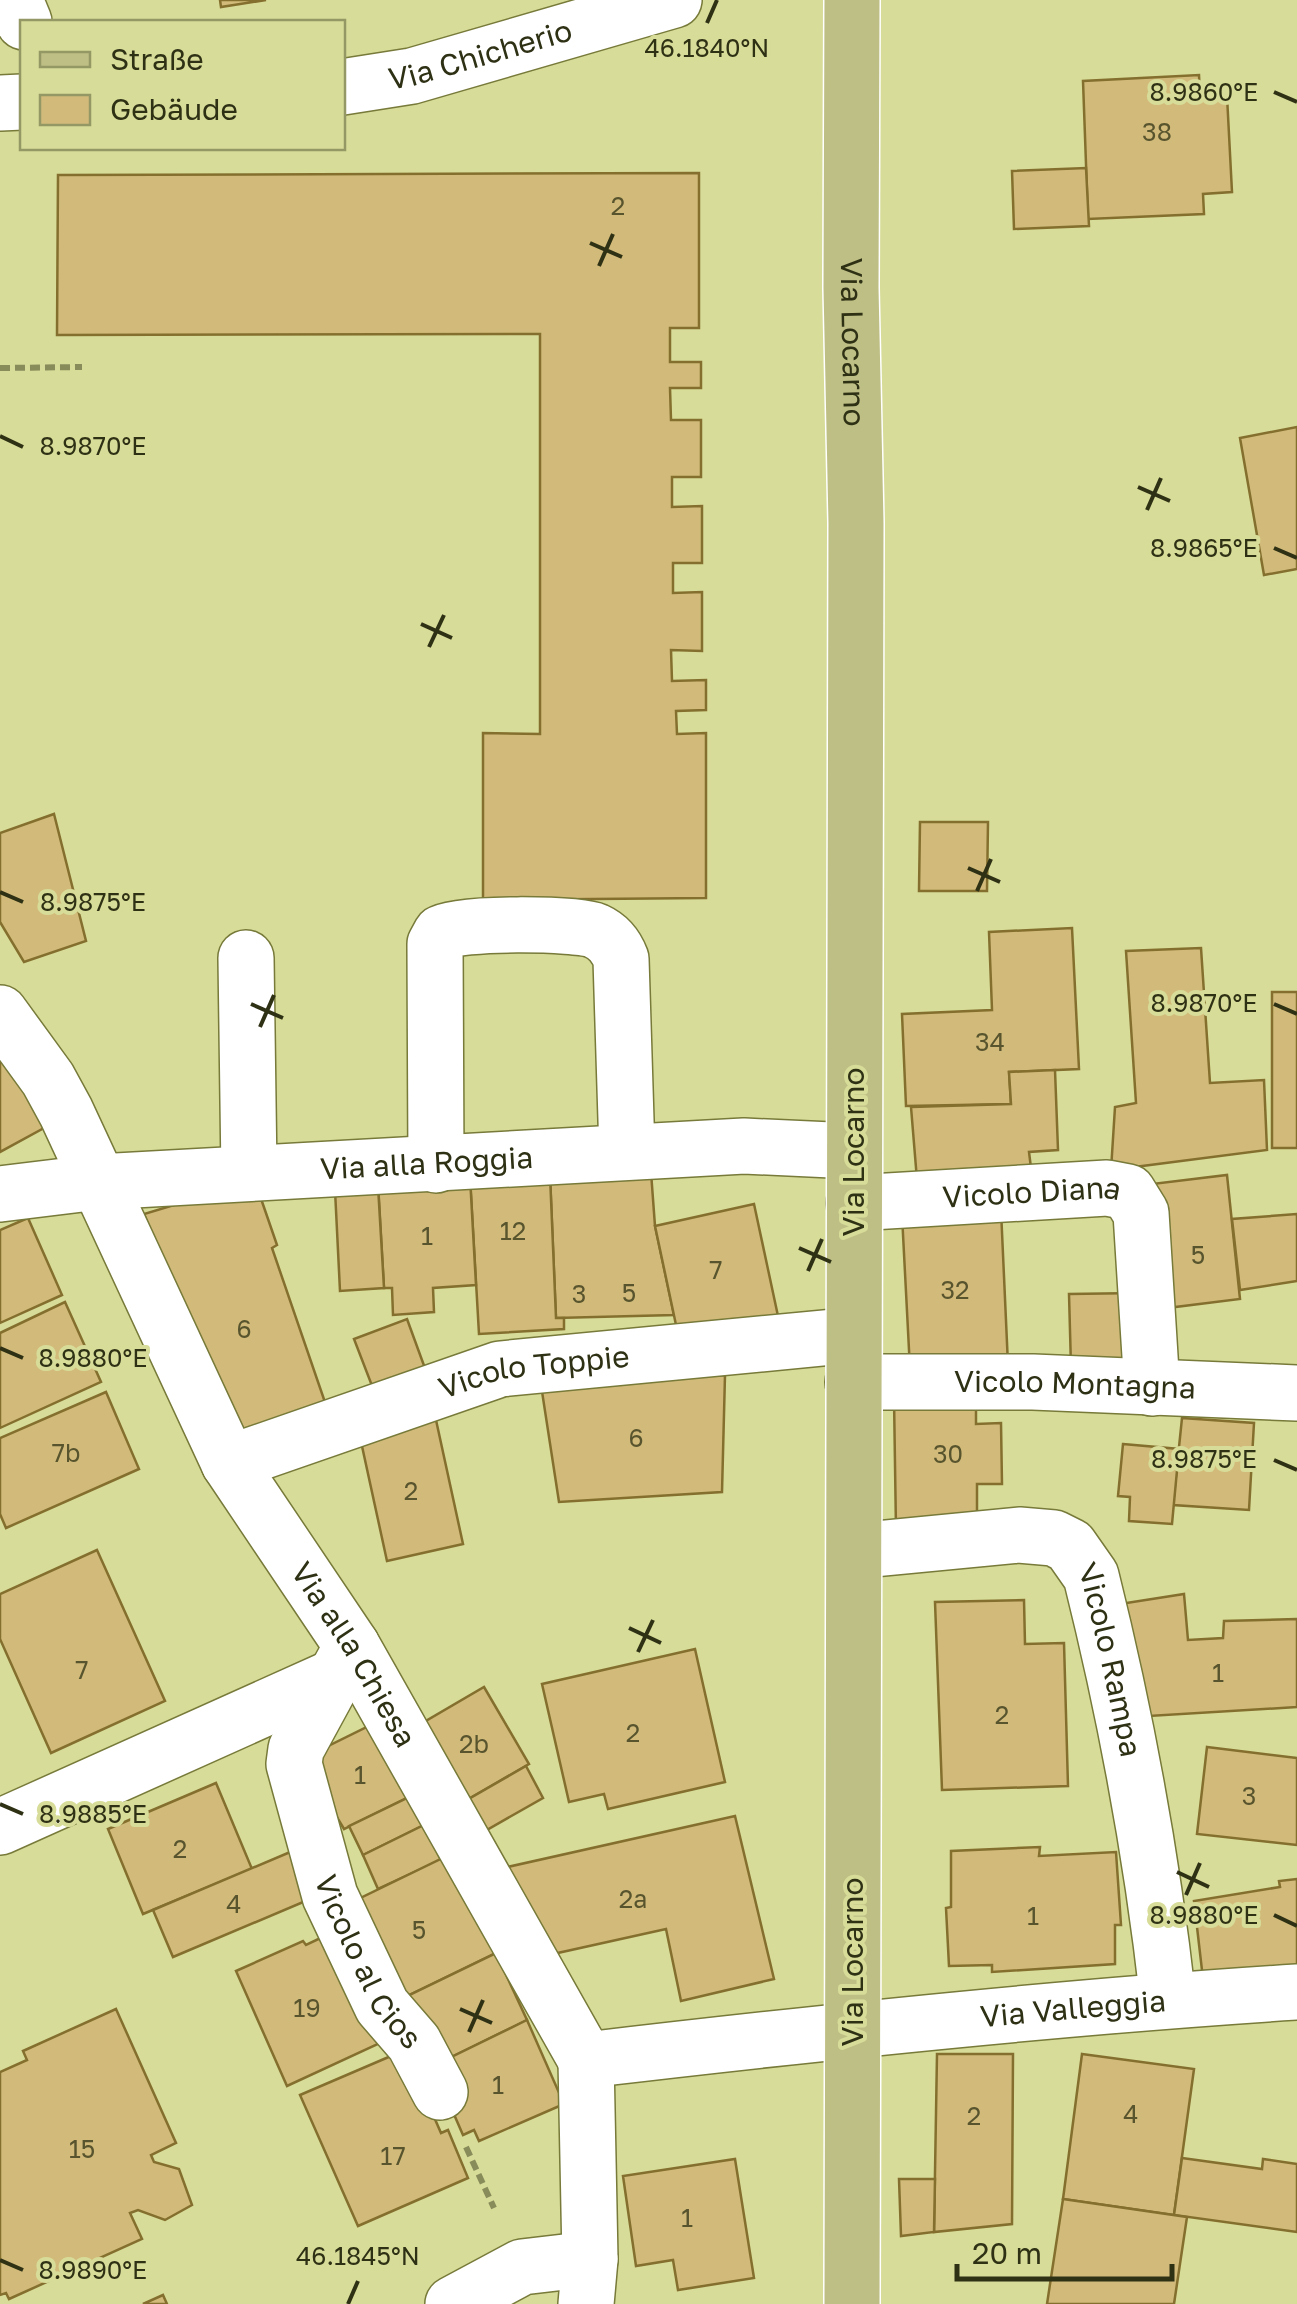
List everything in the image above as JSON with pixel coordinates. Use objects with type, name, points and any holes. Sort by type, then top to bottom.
[{"type":"main road","name":"Via Locarno","points":[[852,0],[856,523],[852,2304]]},
{"type":"street","name":"Via Chicherio","points":[[345,86],[412,76],[674,0]]},
{"type":"street","points":[[436,1165],[435,944],[441,933],[463,925],[583,928],[595,930],[616,947],[621,959],[627,1152]]},
{"type":"street","points":[[246,958],[249,1174]]},
{"type":"street","name":"Via alla Chiesa","points":[[0,1013],[48,1080],[229,1463],[343,1662],[586,2060]]},
{"type":"street","name":"Via alla Roggia","points":[[0,1194],[98,1182],[744,1146],[854,1177]]},
{"type":"street","name":"Vicolo Diana","points":[[854,1177],[1128,1192],[1141,1213],[1152,1388]]},
{"type":"street","name":"Vicolo Montagna","points":[[854,1359],[1032,1382],[1297,1393]]},
{"type":"street","name":"Vicolo Toppie","points":[[229,1463],[500,1369],[854,1359]]},
{"type":"street","name":"Vicolo Rampa","points":[[854,1550],[1018,1534],[1054,1538],[1070,1546],[1091,1576],[1122,1702],[1168,2000]]},
{"type":"street","points":[[2,1822],[343,1662]]},
{"type":"street","name":"Vicolo al Cios","points":[[343,1662],[296,1749],[294,1764],[330,1896],[382,2006],[414,2043],[440,2092]]},
{"type":"street","name":"Via Valleggia","points":[[852,2028],[1297,1992]]},
{"type":"street","points":[[452,2304],[522,2267],[588,2282],[586,2060],[852,2028]]},
{"type":"path","points":[[0,368],[82,368]]},
{"type":"path","points":[[440,2092],[522,2267]]},
{"type":"building","points":[[220,0],[266,0],[221,7]]},
{"type":"building","points":[[1199,75],[1200,96],[1227,96],[1232,192],[1203,194],[1204,214],[1088,219],[1083,81]]},
{"type":"building","points":[[1086,168],[1089,226],[1014,229],[1012,171]]},
{"type":"building","points":[[699,173],[699,328],[670,328],[670,362],[701,362],[701,388],[670,388],[671,420],[701,420],[701,477],[672,477],[672,507],[702,506],[702,563],[673,563],[673,593],[702,592],[702,651],[671,650],[672,681],[706,680],[706,710],[676,711],[677,734],[706,733],[706,898],[483,900],[483,733],[540,734],[540,334],[57,335],[58,175]]},
{"type":"building","points":[[1297,427],[1297,569],[1264,575],[1240,438]]},
{"type":"building","points":[[54,814],[86,941],[24,962],[0,922],[0,833]]},
{"type":"building","points":[[920,822],[988,822],[987,891],[919,891]]},
{"type":"building","points":[[1072,928],[1079,1069],[1009,1072],[1011,1104],[906,1106],[902,1014],[992,1010],[989,932]]},
{"type":"building","points":[[1201,948],[1210,1083],[1264,1080],[1267,1150],[1111,1170],[1115,1107],[1136,1103],[1126,951]]},
{"type":"building","points":[[1272,992],[1297,992],[1297,1148],[1272,1148]]},
{"type":"building","points":[[0,1060],[55,1122],[0,1152]]},
{"type":"building","points":[[1055,1070],[1058,1150],[1029,1152],[1031,1168],[918,1192],[911,1107],[1011,1104],[1009,1072]]},
{"type":"building","points":[[651,1172],[655,1226],[674,1315],[556,1318],[550,1175]]},
{"type":"building","points":[[550,1175],[556,1318],[564,1318],[564,1329],[479,1334],[470,1177]]},
{"type":"building","points":[[1227,1175],[1240,1299],[1167,1308],[1152,1184]]},
{"type":"building","points":[[470,1177],[476,1285],[433,1288],[434,1312],[393,1315],[392,1288],[384,1288],[378,1183]]},
{"type":"building","points":[[378,1186],[384,1288],[340,1291],[335,1190]]},
{"type":"building","points":[[258,1190],[277,1245],[272,1248],[328,1411],[233,1445],[144,1214],[214,1193]]},
{"type":"building","points":[[754,1204],[778,1316],[679,1339],[655,1226]]},
{"type":"building","points":[[1001,1210],[1008,1365],[910,1369],[902,1215]]},
{"type":"building","points":[[1297,1214],[1297,1281],[1240,1290],[1232,1219]]},
{"type":"building","points":[[28,1218],[62,1295],[0,1323],[0,1230]]},
{"type":"building","points":[[1139,1293],[1141,1366],[1071,1367],[1069,1294]]},
{"type":"building","points":[[65,1302],[101,1382],[0,1428],[0,1333]]},
{"type":"building","points":[[407,1319],[426,1371],[374,1391],[354,1339]]},
{"type":"building","points":[[725,1375],[722,1492],[559,1502],[541,1385]]},
{"type":"building","points":[[106,1392],[139,1469],[6,1528],[0,1514],[0,1438]]},
{"type":"building","points":[[894,1398],[976,1398],[976,1424],[1001,1423],[1002,1484],[977,1484],[977,1528],[896,1530]]},
{"type":"building","points":[[1182,1418],[1254,1423],[1249,1510],[1173,1505]]},
{"type":"building","points":[[436,1420],[463,1544],[387,1561],[360,1437]]},
{"type":"building","points":[[1123,1444],[1179,1449],[1172,1524],[1129,1521],[1130,1497],[1118,1496]]},
{"type":"building","points":[[97,1550],[165,1701],[51,1753],[0,1639],[0,1594]]},
{"type":"building","points":[[1184,1594],[1188,1640],[1223,1638],[1224,1621],[1297,1619],[1297,1707],[1149,1716],[1120,1604]]},
{"type":"building","points":[[1024,1600],[1025,1644],[1064,1643],[1068,1786],[942,1790],[935,1602]]},
{"type":"building","points":[[695,1649],[725,1782],[608,1809],[604,1794],[569,1802],[542,1684]]},
{"type":"building","points":[[484,1687],[529,1764],[465,1801],[419,1725]]},
{"type":"building","points":[[377,1722],[413,1795],[344,1829],[302,1759]]},
{"type":"building","points":[[1207,1747],[1297,1758],[1297,1845],[1197,1834]]},
{"type":"building","points":[[526,1766],[543,1798],[485,1831],[467,1800]]},
{"type":"building","points":[[216,1783],[252,1869],[143,1914],[108,1829]]},
{"type":"building","points":[[413,1795],[424,1825],[363,1855],[349,1826]]},
{"type":"building","points":[[735,1816],[774,1979],[681,2001],[666,1929],[544,1956],[494,1870]]},
{"type":"building","points":[[424,1825],[441,1860],[378,1889],[363,1855]]},
{"type":"building","points":[[1040,1847],[1039,1856],[1116,1852],[1121,1925],[1115,1925],[1115,1964],[992,1972],[992,1965],[949,1966],[946,1908],[951,1907],[951,1851]]},
{"type":"building","points":[[295,1850],[315,1897],[173,1957],[153,1910]]},
{"type":"building","points":[[449,1855],[496,1953],[401,1999],[342,1907]]},
{"type":"building","points":[[1297,1879],[1297,1969],[1203,1979],[1194,1901],[1280,1887],[1279,1881]]},
{"type":"building","points":[[329,1934],[378,2044],[287,2086],[236,1971],[303,1941],[306,1945]]},
{"type":"building","points":[[496,1953],[527,2020],[433,2066],[401,1999]]},
{"type":"building","points":[[116,2009],[176,2143],[151,2155],[154,2162],[179,2169],[192,2205],[165,2220],[138,2210],[130,2213],[142,2239],[9,2299],[6,2293],[0,2295],[0,2072],[27,2060],[23,2051]]},
{"type":"building","points":[[527,2020],[564,2104],[479,2141],[474,2130],[463,2135],[433,2066]]},
{"type":"building","points":[[405,2050],[441,2133],[448,2130],[468,2178],[358,2226],[300,2095]]},
{"type":"building","points":[[937,2054],[1013,2054],[1012,2224],[934,2232]]},
{"type":"building","points":[[1082,2054],[1194,2069],[1174,2215],[1063,2199]]},
{"type":"building","points":[[1182,2158],[1262,2169],[1263,2159],[1297,2164],[1297,2232],[1174,2215]]},
{"type":"building","points":[[735,2159],[754,2278],[678,2290],[673,2260],[636,2266],[623,2176]]},
{"type":"building","points":[[899,2179],[935,2179],[934,2232],[901,2236]]},
{"type":"building","points":[[1063,2199],[1187,2217],[1174,2304],[1047,2304]]},
{"type":"building","points":[[163,2295],[167,2304],[143,2304]]}]
